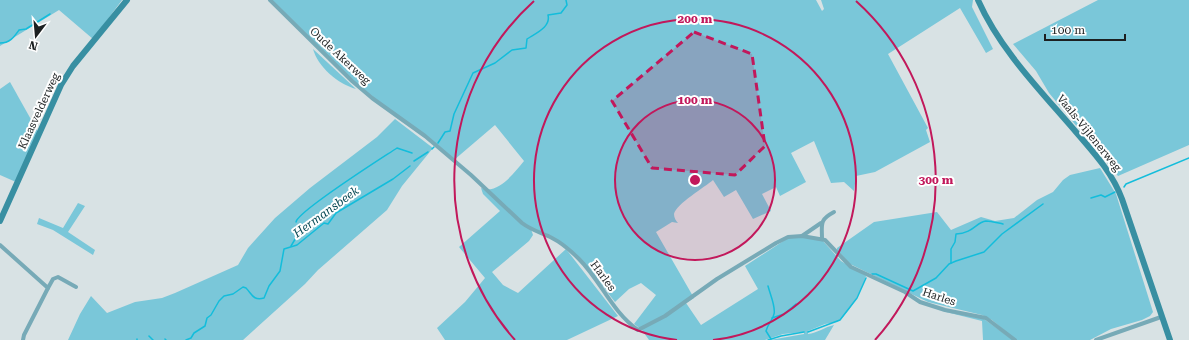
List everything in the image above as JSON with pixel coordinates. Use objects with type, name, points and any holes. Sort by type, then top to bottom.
[{"type":"street","name":"Klaasvelderweg","points":[[0,221],[61,85],[73,66],[127,0]]},
{"type":"street","name":"Oude Akerweg","points":[[270,0],[355,84],[372,98],[402,118]]},
{"type":"street","name":"Vaals-Vijlenerweg","points":[[978,0],[998,36],[1019,65],[1112,176],[1122,199],[1170,340]]},
{"type":"street","name":"Harles","points":[[402,118],[471,175],[522,223],[530,229],[556,240],[570,251],[587,267],[626,320],[638,330],[655,322],[717,279],[776,243],[788,238],[802,236],[822,239],[830,245],[845,262],[857,270],[905,292],[924,304],[945,310],[986,318],[1015,340]]},
{"type":"street","name":"Harles","points":[[802,236],[821,224],[825,218],[834,212]]},
{"type":"street","points":[[821,224],[822,239]]},
{"type":"street","points":[[0,244],[48,288]]},
{"type":"street","points":[[23,340],[27,328],[53,279],[58,277],[76,287]]},
{"type":"street","points":[[1096,340],[1161,317]]},
{"type":"highlighted area","points":[[694,32],[752,54],[765,146],[735,175],[652,168],[612,101]]},
{"type":"shaded area","points":[[0,0],[122,0],[93,39],[59,10],[0,46]]},
{"type":"shaded area","points":[[272,0],[816,0],[822,11],[824,9],[821,0],[973,0],[972,7],[993,49],[986,53],[960,8],[888,54],[928,128],[926,130],[930,142],[875,172],[856,176],[854,191],[844,182],[831,183],[814,141],[791,153],[806,182],[780,196],[776,187],[762,194],[771,211],[753,219],[736,190],[724,197],[713,180],[680,205],[674,214],[678,223],[672,222],[656,232],[694,298],[686,303],[701,325],[758,289],[745,266],[788,238],[803,237],[823,241],[841,261],[866,276],[854,302],[841,319],[836,323],[837,322],[825,324],[808,331],[808,334],[834,325],[825,340],[770,340],[804,334],[804,332],[783,334],[765,340],[649,340],[642,330],[634,324],[656,295],[641,283],[629,289],[615,302],[589,268],[568,248],[557,239],[531,229],[533,235],[529,241],[492,272],[503,285],[518,293],[566,249],[618,316],[567,340],[445,340],[437,328],[465,302],[485,278],[459,247],[500,211],[483,194],[481,188],[487,189],[499,186],[510,177],[524,161],[495,125],[454,160],[359,86]]},
{"type":"shaded area","points":[[1098,0],[1189,0],[1189,145],[1118,176],[1049,93],[1036,71],[1013,44]]},
{"type":"shaded area","points":[[313,49],[356,89],[342,83],[330,74],[319,62]]},
{"type":"shaded area","points":[[10,82],[38,132],[16,182],[0,175],[0,89]]},
{"type":"shaded area","points":[[395,119],[433,148],[402,186],[387,210],[318,270],[305,284],[243,340],[68,340],[80,314],[91,296],[107,313],[135,302],[162,298],[238,265],[248,248],[275,218],[310,188],[377,137]]},
{"type":"shaded area","points":[[1100,168],[1116,194],[1153,312],[1150,316],[1142,320],[1111,329],[1090,340],[1016,340],[992,320],[982,315],[928,302],[850,264],[837,250],[837,248],[874,222],[937,212],[951,230],[981,217],[995,221],[1014,218],[1037,200],[1053,192],[1063,180],[1070,175]]},
{"type":"shaded area","points":[[78,203],[85,206],[68,232],[95,250],[93,255],[53,230],[37,224],[39,218],[63,228]]},
{"type":"shaded area","points":[[942,311],[984,319],[1013,340],[983,340],[982,321]]},
{"type":"waterway","name":"Hermansbeek","points":[[438,143],[445,132],[450,131],[454,114],[473,73],[495,63],[512,50],[526,48],[527,39],[545,26],[548,15],[561,13],[567,5],[566,0]]},
{"type":"waterway","points":[[0,43],[9,41],[19,30],[26,29],[50,14]]},
{"type":"waterway","points":[[296,222],[300,216],[325,196],[397,148],[412,153]]},
{"type":"waterway","name":"Hermansbeek","points":[[414,161],[428,152]]},
{"type":"waterway","points":[[1124,187],[1126,184],[1189,158]]},
{"type":"waterway","name":"Hermansbeek","points":[[186,340],[191,338],[194,333],[205,326],[207,318],[211,315],[219,301],[224,296],[233,294],[243,287],[246,288],[255,298],[264,298],[269,286],[280,271],[284,249],[297,245],[324,223],[328,224],[336,213],[393,179],[410,166]]},
{"type":"waterway","points":[[1091,198],[1101,195],[1105,197],[1115,192]]},
{"type":"waterway","points":[[872,274],[876,274],[913,291],[936,278],[949,264],[984,252],[1002,234],[1043,204]]},
{"type":"waterway","points":[[951,263],[951,249],[955,242],[956,234],[967,232],[980,223],[986,221],[1003,224]]},
{"type":"waterway","points":[[291,246],[297,236]]},
{"type":"waterway","points":[[808,332],[840,320],[857,298],[866,278]]},
{"type":"waterway","points":[[768,286],[774,304],[773,316],[766,331],[771,339]]},
{"type":"waterway","points":[[772,318],[784,314],[796,304]]},
{"type":"waterway","points":[[768,340],[804,332]]},
{"type":"waterway","points":[[149,336],[153,340]]}]
